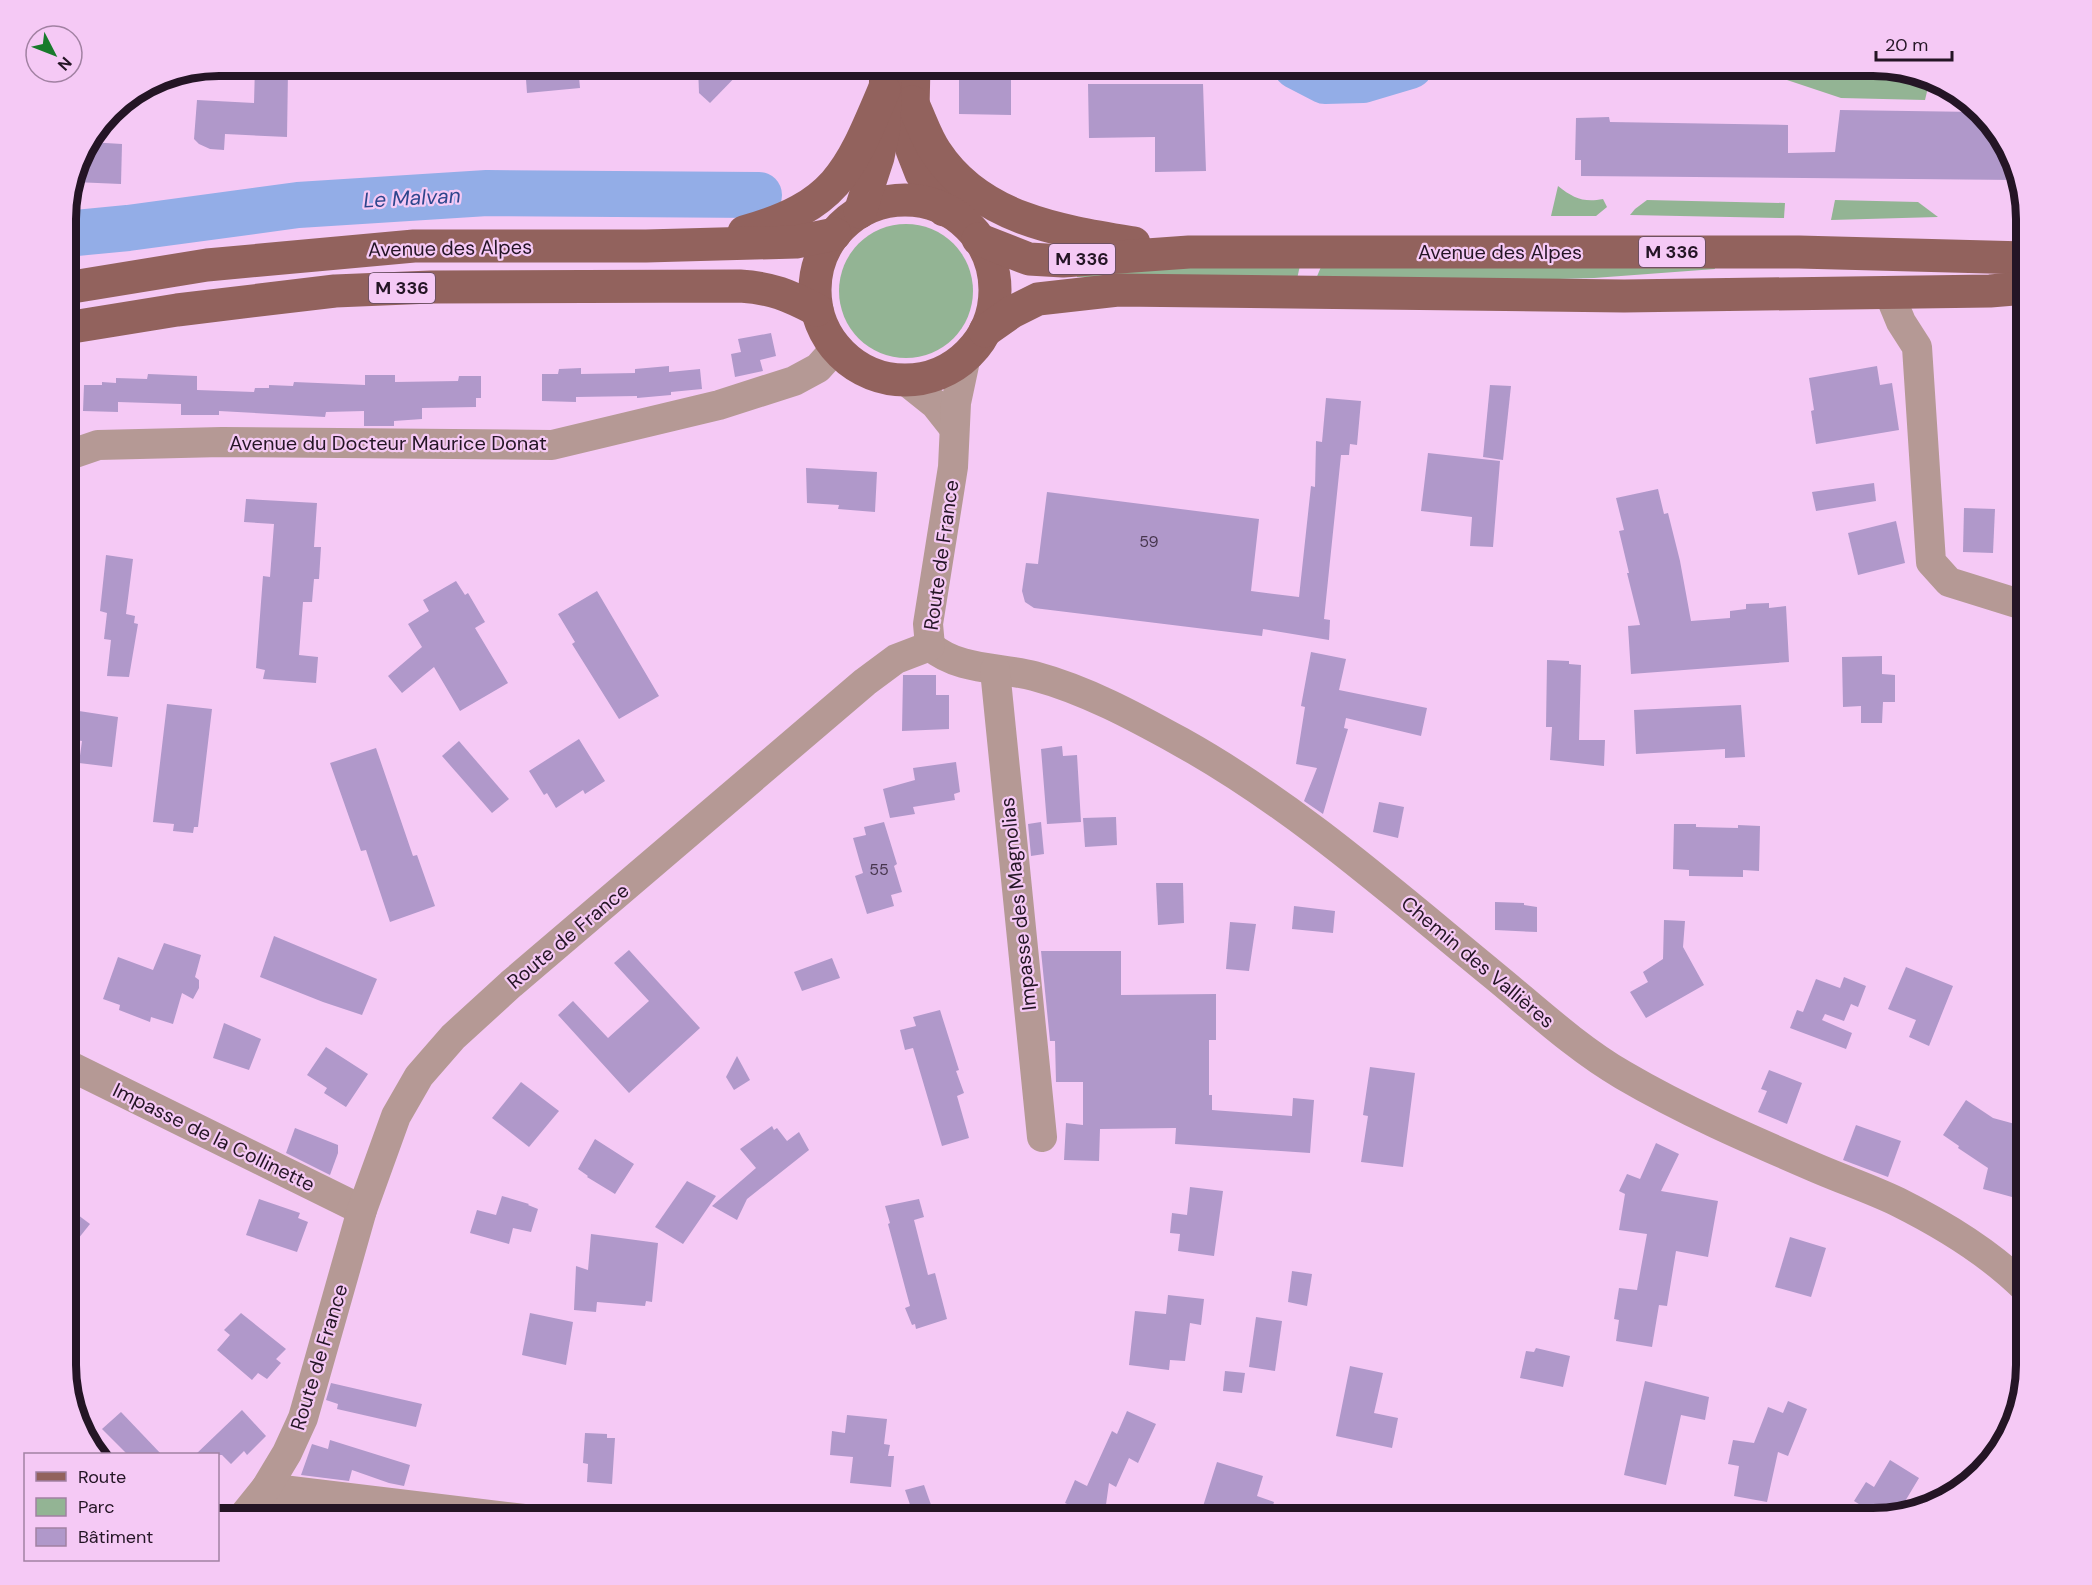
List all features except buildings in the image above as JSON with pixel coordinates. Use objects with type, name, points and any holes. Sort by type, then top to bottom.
[{"type":"main road","points":[[894,86],[921,173],[944,210]]},
{"type":"main road","points":[[860,212],[880,147],[894,86]]},
{"type":"main road","points":[[702,244],[774,223],[810,206],[829,191],[854,157],[894,86]]},
{"type":"main road","points":[[894,86],[953,176],[994,206],[1029,221],[1073,232],[1189,252]]},
{"type":"main road","points":[[893,201],[911,201],[944,210],[963,222],[978,239],[989,261],[994,284],[994,300],[975,343],[948,369],[927,378],[905,380],[884,378],[863,370],[836,348],[821,325],[817,310],[816,278],[819,262],[826,248],[847,222],[860,212],[877,205],[893,201]]},
{"type":"main road","name":"Avenue des Alpes","points":[[77,286],[207,265],[414,246],[796,242],[835,234]]},
{"type":"main road","name":"Avenue des Alpes","points":[[978,239],[1029,259],[1063,261],[1189,252],[1787,252],[2016,258]]},
{"type":"main road","name":"Avenue des Alpes","points":[[77,326],[177,310],[335,291],[430,286],[761,287],[782,292],[817,310]]},
{"type":"main road","points":[[1990,291],[2016,289]]},
{"type":"main road","name":"M 336","points":[[975,343],[1012,312],[1038,299],[1118,290],[1624,296],[2016,292]]},
{"type":"street","points":[[1890,293],[1901,322],[1917,347],[1931,562],[1949,582],[2016,603]]},
{"type":"street","name":"Route de France","points":[[250,1508],[266,1488],[287,1453],[303,1418],[362,1210],[396,1116],[419,1076],[453,1037],[572,931],[865,682],[896,659],[930,646],[928,624],[953,467],[954,428],[959,384],[975,343]]},
{"type":"street","name":"Avenue du Docteur Maurice Donat","points":[[77,452],[98,445],[222,442],[552,445],[719,405],[794,381],[818,368],[836,348]]},
{"type":"street","points":[[905,380],[939,409],[954,428]]},
{"type":"street","name":"Chemin des Vallières","points":[[930,646],[940,654],[963,663],[1032,675],[1070,688],[1125,712],[1184,744],[1240,778],[1344,851],[1570,1038],[1622,1075],[1756,1141],[1898,1202],[1958,1236],[2016,1279]]},
{"type":"street","name":"Impasse des Magnolias","points":[[995,670],[1042,1137]]},
{"type":"street","name":"Impasse de la Collinette","points":[[77,1069],[362,1210]]},
{"type":"street","points":[[266,1488],[432,1508]]},
{"type":"green space","points":[[1359,77],[1419,77],[1369,99]]},
{"type":"green space","points":[[1778,77],[1891,78],[1928,88],[1925,100],[1841,98]]},
{"type":"green space","points":[[1558,186],[1579,198],[1603,199],[1607,207],[1596,216],[1551,216]]},
{"type":"green space","points":[[1647,200],[1785,203],[1784,218],[1630,215]]},
{"type":"green space","points":[[1835,200],[1918,202],[1938,217],[1831,220]]},
{"type":"green space","points":[[906,224],[932,229],[953,244],[968,265],[973,291],[968,317],[953,338],[932,353],[906,358],[880,353],[859,338],[844,317],[839,291],[844,265],[859,244],[880,229]]},
{"type":"green space","points":[[1301,261],[1297,279],[1077,277],[1077,272]]},
{"type":"green space","points":[[1323,262],[1714,265],[1715,269],[1594,278],[1313,286]]},
{"type":"waterway","name":"Le Malvan","points":[[1317,77],[1325,81],[1363,80],[1373,77]]},
{"type":"waterway","name":"Le Malvan","points":[[77,233],[298,205],[487,193],[759,195]]}]
